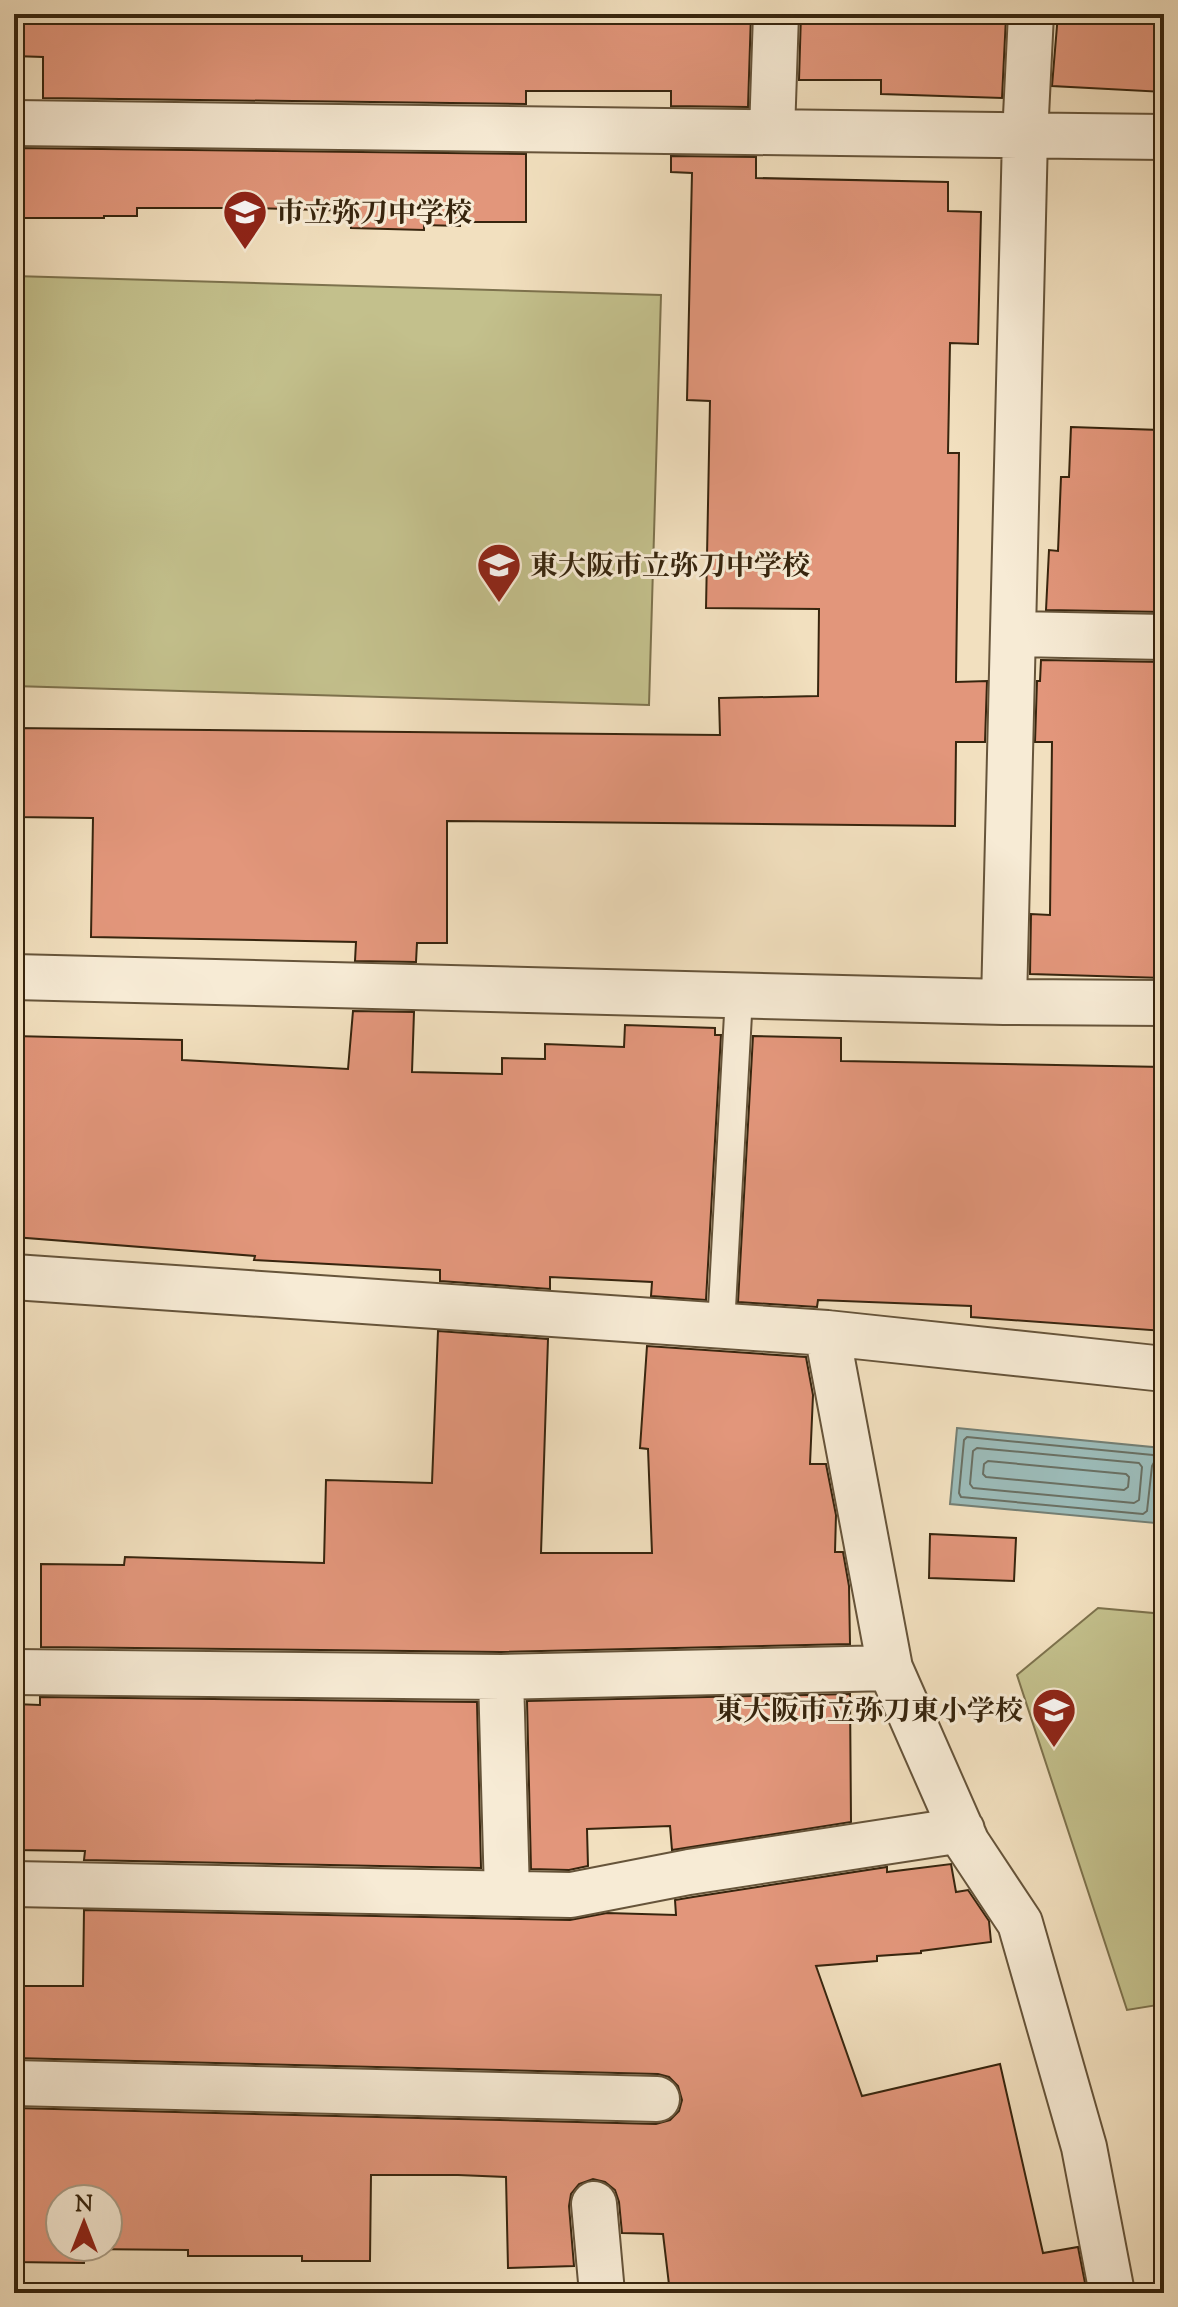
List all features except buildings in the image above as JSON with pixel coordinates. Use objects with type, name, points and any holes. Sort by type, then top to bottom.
[{"type":"street","points":[[772,132],[776,14]]},
{"type":"street","points":[[1004,1002],[1025,136],[1031,14]]},
{"type":"street","points":[[14,123],[1164,137]]},
{"type":"street","points":[[1013,634],[1164,637]]},
{"type":"street","points":[[14,977],[1004,1002],[1164,1003]]},
{"type":"street","points":[[14,1277],[827,1333],[1164,1369]]},
{"type":"street","points":[[827,1333],[890,1668],[967,1843],[1020,1923],[1084,2147],[1112,2293]]},
{"type":"street","points":[[14,1672],[501,1677],[890,1668]]},
{"type":"street","points":[[501,1677],[507,1893]]},
{"type":"street","points":[[14,1884],[571,1895],[689,1872],[962,1830]]},
{"type":"street","points":[[14,2083],[657,2099]]},
{"type":"street","points":[[594,2204],[602,2293]]},
{"type":"lane","points":[[721,1326],[739,996]]},
{"type":"shaded area","points":[[14,276],[661,295],[649,705],[14,686]]},
{"type":"shaded area","points":[[1098,1608],[1164,1614],[1164,2004],[1127,2010],[1017,1675]]},
{"type":"water","points":[[957,1428],[1162,1448],[1155,1523],[950,1504]]},
{"type":"place","name":"市立弥刀中学校","points":[[245,251]]},
{"type":"place","name":"東大阪市立弥刀中学校","points":[[499,604]]},
{"type":"place","name":"東大阪市立弥刀東小学校","points":[[1054,1749]]}]
